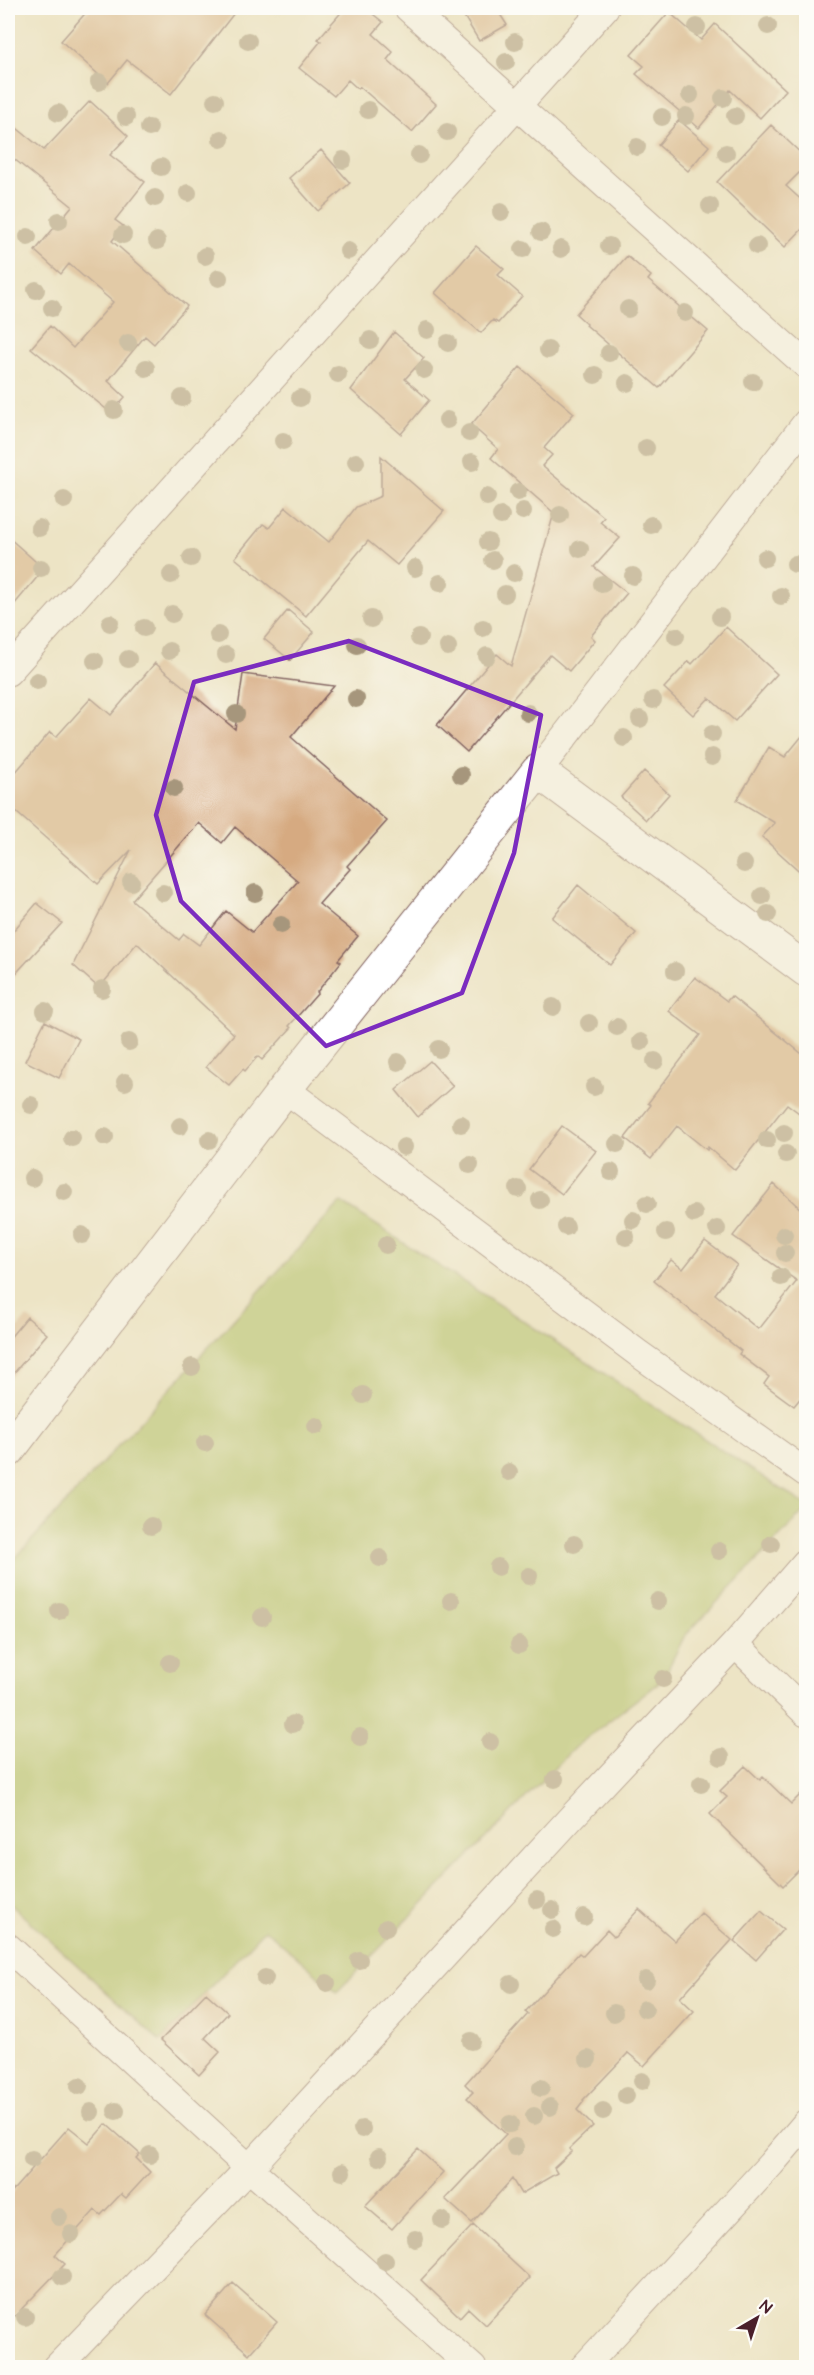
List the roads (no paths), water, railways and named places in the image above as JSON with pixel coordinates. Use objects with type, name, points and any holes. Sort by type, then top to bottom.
[{"type":"street","points":[[408,8],[807,365]]},
{"type":"street","points":[[8,672],[604,8]]},
{"type":"street","points":[[8,1451],[285,1089],[538,771],[807,423]]},
{"type":"street","points":[[538,771],[807,970]]},
{"type":"street","points":[[285,1089],[639,1354],[807,1473]]},
{"type":"street","points":[[56,2367],[249,2168],[735,1644],[807,1562]]},
{"type":"street","points":[[735,1644],[807,1713]]},
{"type":"street","points":[[8,1947],[249,2168],[473,2367]]},
{"type":"street","points":[[583,2367],[807,2122]]}]
